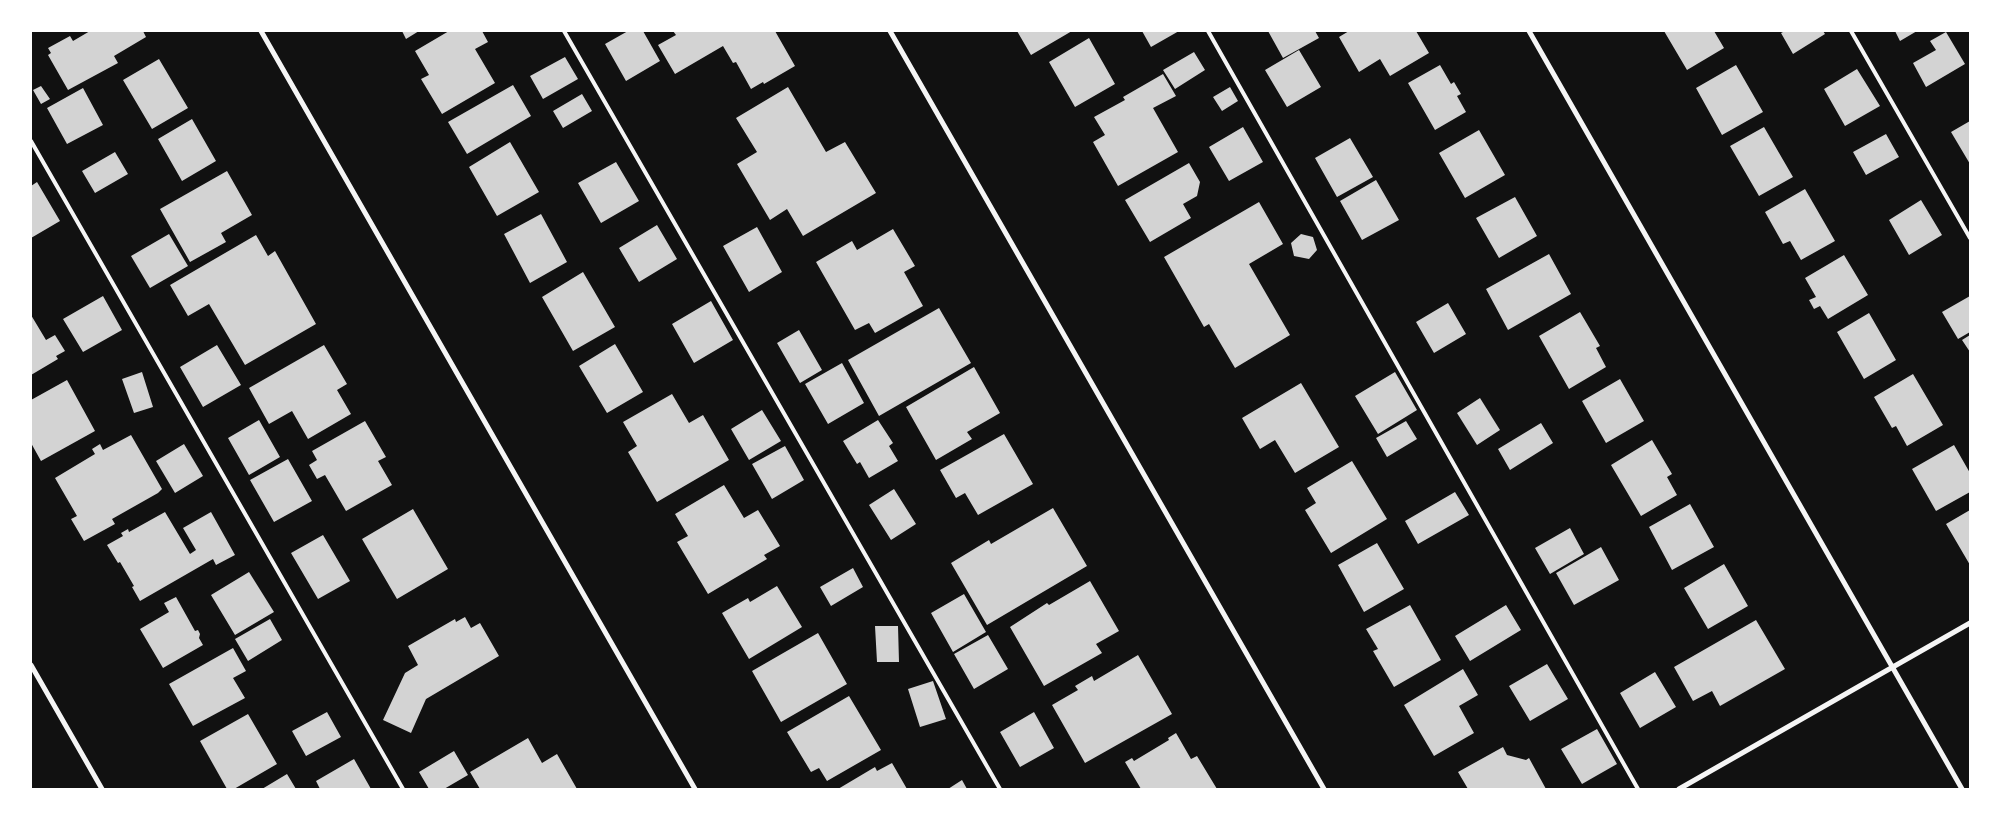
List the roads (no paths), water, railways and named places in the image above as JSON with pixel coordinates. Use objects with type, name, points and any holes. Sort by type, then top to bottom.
[{"type":"street","points":[[261,31],[695,789]]},
{"type":"street","points":[[890,31],[1324,789]]},
{"type":"street","points":[[1528,31],[1962,789]]},
{"type":"street","points":[[1679,789],[1970,623]]},
{"type":"street","points":[[31,665],[102,789]]},
{"type":"lane","points":[[564,31],[1000,789]]},
{"type":"lane","points":[[1208,31],[1638,789]]},
{"type":"lane","points":[[1851,31],[1970,238]]},
{"type":"lane","points":[[31,141],[403,789]]}]
